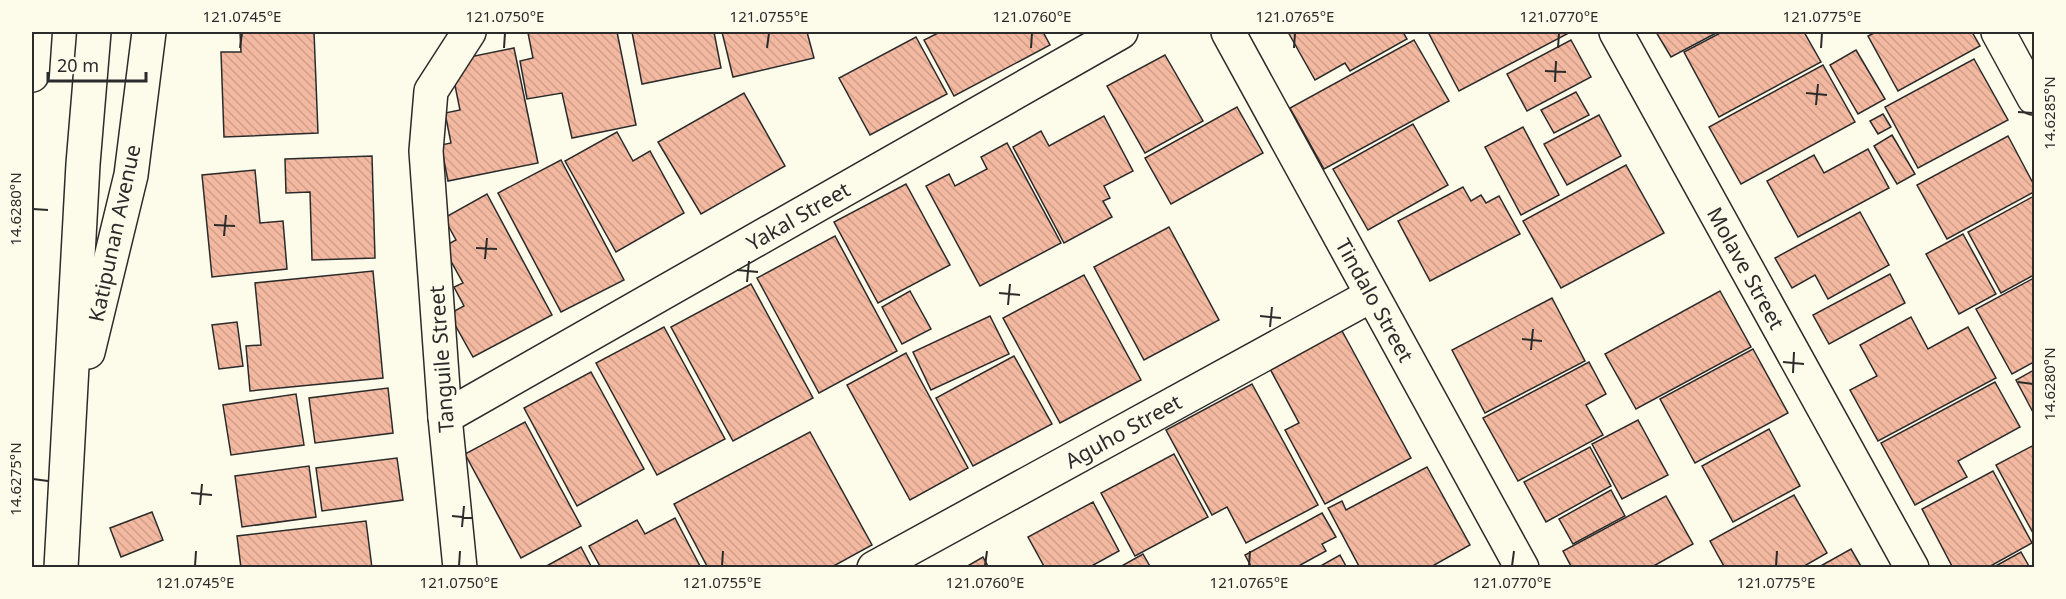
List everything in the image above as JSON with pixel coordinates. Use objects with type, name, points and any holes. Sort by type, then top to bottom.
[{"type":"street","points":[[32,75],[35,32]]},
{"type":"street","name":"Katipunan Avenue","points":[[61,567],[83,164],[94,32]]},
{"type":"street","name":"Katipunan Avenue","points":[[68,433],[131,175],[149,32]]},
{"type":"street","name":"Tanguile Street","points":[[460,567],[445,417],[426,151],[430,91],[469,32]]},
{"type":"street","name":"Yakal Street","points":[[445,417],[1121,32]]},
{"type":"street","name":"Tindalo Street","points":[[1228,32],[1522,567]]},
{"type":"street","name":"Molave Street","points":[[1616,32],[1912,567]]},
{"type":"street","points":[[1998,32],[2034,98]]},
{"type":"street","name":"Aguho Street","points":[[874,567],[1372,295]]},
{"type":"building","points":[[240,32],[314,32],[318,133],[224,137],[221,52],[241,52]]},
{"type":"building","points":[[617,32],[636,125],[572,138],[562,93],[527,99],[520,61],[533,58],[528,33]]},
{"type":"building","points":[[632,32],[714,32],[721,68],[642,84]]},
{"type":"building","points":[[722,32],[807,32],[814,58],[733,77]]},
{"type":"building","points":[[940,32],[1043,32],[1050,45],[954,96],[924,40]]},
{"type":"building","points":[[1288,32],[1403,32],[1407,39],[1350,71],[1345,63],[1315,80]]},
{"type":"building","points":[[1428,32],[1566,32],[1567,34],[1459,91]]},
{"type":"building","points":[[1656,32],[1718,32],[1671,57]]},
{"type":"building","points":[[1722,32],[1804,32],[1821,62],[1719,117],[1684,52]]},
{"type":"building","points":[[1876,32],[1972,32],[1980,46],[1898,91],[1868,36]]},
{"type":"building","points":[[916,37],[947,94],[870,135],[839,78]]},
{"type":"building","points":[[1414,40],[1449,101],[1324,169],[1290,108]]},
{"type":"building","points":[[1571,40],[1591,77],[1527,111],[1507,74]]},
{"type":"building","points":[[514,48],[538,163],[448,181],[441,145],[451,143],[445,113],[460,110],[450,61]]},
{"type":"building","points":[[1856,50],[1885,99],[1858,114],[1830,65]]},
{"type":"building","points":[[1165,55],[1203,121],[1145,153],[1107,86]]},
{"type":"building","points":[[1974,59],[2008,120],[1918,168],[1885,107]]},
{"type":"building","points":[[1823,65],[1855,122],[1741,184],[1709,127]]},
{"type":"building","points":[[1576,92],[1589,115],[1554,133],[1541,110]]},
{"type":"building","points":[[744,93],[785,166],[701,214],[658,142]]},
{"type":"building","points":[[1237,107],[1263,153],[1171,204],[1145,158]]},
{"type":"building","points":[[1883,114],[1891,127],[1878,134],[1870,121]]},
{"type":"building","points":[[1599,115],[1621,156],[1567,185],[1544,144]]},
{"type":"building","points":[[1104,116],[1133,171],[1104,186],[1110,198],[1103,201],[1112,217],[1064,243],[1013,147],[1041,131],[1049,146]]},
{"type":"building","points":[[1413,124],[1448,185],[1368,230],[1333,169]]},
{"type":"building","points":[[1523,127],[1559,195],[1521,215],[1485,147]]},
{"type":"building","points":[[617,132],[633,161],[650,151],[684,213],[616,252],[565,161]]},
{"type":"building","points":[[1892,135],[1915,174],[1897,184],[1874,146]]},
{"type":"building","points":[[2008,136],[2034,185],[2034,192],[1947,239],[1917,185]]},
{"type":"building","points":[[1007,143],[1061,243],[980,286],[926,186],[949,174],[955,186],[987,169],[981,157]]},
{"type":"building","points":[[1868,149],[1889,188],[1798,237],[1767,181],[1814,155],[1824,173]]},
{"type":"building","points":[[372,156],[375,258],[312,260],[310,192],[286,193],[285,159]]},
{"type":"building","points":[[561,160],[624,280],[561,312],[498,193]]},
{"type":"building","points":[[1626,165],[1664,233],[1561,288],[1523,221]]},
{"type":"building","points":[[255,170],[260,223],[283,221],[287,269],[212,277],[202,175]]},
{"type":"building","points":[[906,184],[950,265],[878,303],[834,222]]},
{"type":"building","points":[[1463,187],[1471,201],[1481,195],[1486,203],[1499,196],[1520,234],[1430,281],[1398,221]]},
{"type":"building","points":[[487,194],[552,315],[473,357],[449,314],[464,306],[454,287],[463,283],[443,247],[456,240],[444,218]]},
{"type":"building","points":[[2034,196],[2034,275],[2001,293],[1968,232]]},
{"type":"building","points":[[1860,212],[1889,265],[1828,299],[1815,275],[1792,288],[1775,258]]},
{"type":"building","points":[[1169,227],[1219,320],[1144,360],[1094,267]]},
{"type":"building","points":[[1963,234],[1996,294],[1959,314],[1926,254]]},
{"type":"building","points":[[835,236],[897,351],[819,393],[757,278]]},
{"type":"building","points":[[373,271],[383,378],[250,391],[246,346],[261,345],[255,283]]},
{"type":"building","points":[[1890,274],[1905,303],[1829,344],[1813,315]]},
{"type":"building","points":[[1084,275],[1141,380],[1060,423],[1003,318]]},
{"type":"building","points":[[2034,278],[2034,362],[2012,374],[1976,309]]},
{"type":"building","points":[[751,284],[813,398],[733,441],[671,327]]},
{"type":"building","points":[[910,291],[931,329],[902,344],[882,307]]},
{"type":"building","points":[[1720,291],[1751,347],[1636,409],[1605,354]]},
{"type":"building","points":[[1552,298],[1585,361],[1485,413],[1452,350]]},
{"type":"building","points":[[990,316],[1009,354],[931,390],[913,352]]},
{"type":"building","points":[[1911,317],[1928,349],[1968,327],[1996,378],[1878,441],[1850,390],[1877,376],[1860,345]]},
{"type":"building","points":[[237,322],[243,366],[219,369],[212,325]]},
{"type":"building","points":[[664,327],[725,439],[657,475],[596,363]]},
{"type":"building","points":[[1341,329],[1411,458],[1325,504],[1285,430],[1299,423],[1269,367]]},
{"type":"building","points":[[1753,349],[1788,413],[1695,463],[1660,399]]},
{"type":"building","points":[[906,353],[968,468],[910,500],[847,385]]},
{"type":"building","points":[[1014,356],[1052,424],[973,466],[936,398]]},
{"type":"building","points":[[1589,362],[1606,394],[1586,405],[1603,435],[1518,481],[1483,418]]},
{"type":"building","points":[[2034,370],[2034,414],[2016,380]]},
{"type":"building","points":[[591,372],[644,469],[577,506],[524,408]]},
{"type":"building","points":[[1995,382],[2020,427],[1958,461],[1967,477],[1915,505],[1881,443]]},
{"type":"building","points":[[1252,384],[1318,505],[1246,543],[1227,507],[1212,515],[1166,430]]},
{"type":"building","points":[[388,388],[393,433],[315,443],[309,398]]},
{"type":"building","points":[[296,394],[304,445],[231,455],[223,405]]},
{"type":"building","points":[[1638,420],[1668,475],[1622,499],[1592,444]]},
{"type":"building","points":[[525,422],[581,526],[521,558],[465,454]]},
{"type":"building","points":[[1769,429],[1800,486],[1733,522],[1702,466]]},
{"type":"building","points":[[810,432],[872,545],[830,568],[708,568],[674,504]]},
{"type":"building","points":[[2034,445],[2034,535],[1996,465]]},
{"type":"building","points":[[1590,447],[1611,486],[1546,522],[1524,482]]},
{"type":"building","points":[[1174,454],[1208,517],[1135,556],[1101,493]]},
{"type":"building","points":[[397,458],[403,500],[322,511],[316,468]]},
{"type":"building","points":[[309,466],[316,517],[242,527],[235,476]]},
{"type":"building","points":[[1427,467],[1470,545],[1429,568],[1360,568],[1328,508],[1342,501],[1346,510]]},
{"type":"building","points":[[1993,471],[2032,543],[1987,568],[1953,568],[1922,509]]},
{"type":"building","points":[[1611,490],[1625,516],[1573,544],[1559,519]]},
{"type":"building","points":[[1794,495],[1827,553],[1801,568],[1725,568],[1710,541]]},
{"type":"building","points":[[1666,496],[1693,544],[1650,568],[1572,568],[1563,551]]},
{"type":"building","points":[[1093,502],[1119,551],[1088,568],[1045,568],[1028,537]]},
{"type":"building","points":[[152,512],[163,540],[121,557],[110,528]]},
{"type":"building","points":[[1322,513],[1336,537],[1322,544],[1326,551],[1295,568],[1252,568],[1245,555]]},
{"type":"building","points":[[675,518],[701,568],[601,568],[589,546],[637,520],[645,534]]},
{"type":"building","points":[[366,521],[372,568],[241,568],[237,536]]},
{"type":"building","points":[[581,547],[592,568],[543,568]]},
{"type":"building","points":[[1851,549],[1862,568],[1817,568]]},
{"type":"building","points":[[2021,552],[2030,568],[1992,568]]},
{"type":"building","points":[[1143,554],[1151,568],[1118,568]]},
{"type":"building","points":[[1340,555],[1347,568],[1317,568]]},
{"type":"building","points":[[983,557],[989,568],[964,568]]}]
